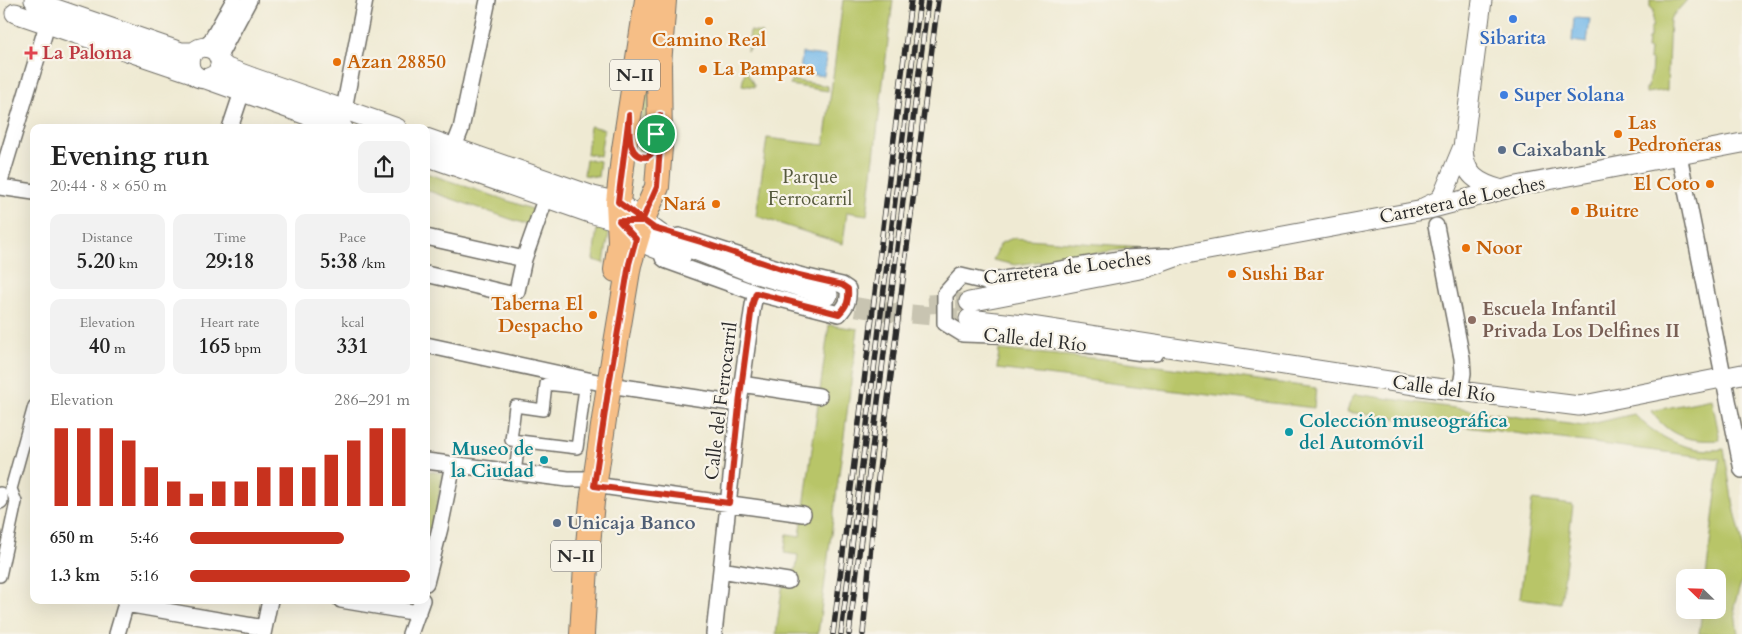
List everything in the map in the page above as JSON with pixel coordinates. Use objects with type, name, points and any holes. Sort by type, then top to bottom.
[{"type":"main road","name":"N-II","points":[[638,230],[629,115],[646,0]]},
{"type":"main road","name":"N-II","points":[[572,634],[575,566],[603,383],[638,230],[657,187],[660,148],[659,65],[664,0]]},
{"type":"main road","name":"N-II","points":[[629,115],[632,151],[642,157],[647,157],[654,148],[660,115]]},
{"type":"main road","name":"N-II","points":[[582,634],[589,482]]},
{"type":"street","points":[[34,0],[181,52],[210,55],[227,68],[344,118]]},
{"type":"street","points":[[199,76],[217,74],[210,55],[211,41],[234,0]]},
{"type":"street","points":[[199,76],[189,63],[210,55],[249,0]]},
{"type":"street","points":[[344,118],[365,0]]},
{"type":"street","points":[[451,155],[461,129],[488,0]]},
{"type":"street","points":[[1482,0],[1463,160],[1471,175],[1478,181],[1502,190]]},
{"type":"street","points":[[14,8],[47,25],[242,92],[375,124]]},
{"type":"street","points":[[0,181],[47,25]]},
{"type":"street","points":[[231,124],[242,92]]},
{"type":"street","points":[[430,141],[451,155],[546,197],[828,299]]},
{"type":"street","name":"Carretera de Loeches","points":[[969,310],[1145,268],[1181,256],[1447,206],[1502,190],[1742,142]]},
{"type":"street","points":[[1408,213],[1438,201],[1443,194],[1463,148]]},
{"type":"street","points":[[430,156],[451,155],[592,196],[638,230],[667,261],[756,293],[839,314],[849,299],[848,289],[842,285],[799,275],[704,243],[638,230]]},
{"type":"street","points":[[1679,155],[1722,378],[1742,470]]},
{"type":"street","points":[[1455,168],[1458,184],[1474,198]]},
{"type":"street","points":[[0,188],[30,192]]},
{"type":"street","points":[[430,275],[510,294],[517,291],[524,259],[546,197]]},
{"type":"street","points":[[1436,226],[1462,358],[1463,374],[1460,392]]},
{"type":"street","points":[[430,238],[524,259]]},
{"type":"street","name":"Carretera de Loeches","points":[[944,306],[945,294],[961,276],[986,282],[1124,258],[1181,256]]},
{"type":"street","name":"Calle del Ferrocarril","points":[[714,634],[741,384],[752,306],[756,293]]},
{"type":"street","name":"Calle del Río","points":[[944,306],[944,323],[963,334],[1023,336],[1142,353],[1204,354]]},
{"type":"street","name":"Calle del Río","points":[[969,310],[1034,326],[1204,354],[1460,392],[1579,406],[1742,374]]},
{"type":"street","points":[[430,346],[603,383],[739,404]]},
{"type":"street","points":[[546,384],[585,388],[577,448],[518,441],[511,440],[515,406],[543,410],[546,384]]},
{"type":"street","points":[[741,384],[819,396]]},
{"type":"street","points":[[0,501],[30,418]]},
{"type":"street","points":[[514,473],[518,441]]},
{"type":"street","points":[[430,461],[568,479],[803,514]]},
{"type":"street","points":[[430,567],[453,464]]},
{"type":"street","points":[[0,576],[16,502],[4,493]]},
{"type":"street","points":[[722,570],[788,581]]},
{"type":"street","points":[[117,634],[126,604]]},
{"type":"street","points":[[136,604],[263,631],[269,604]]},
{"type":"street","points":[[386,604],[420,607],[410,634]]},
{"type":"green space","name":"Parque Ferrocarril","points":[[843,0],[893,0],[867,215],[847,212],[843,244],[756,216],[767,138],[824,145]]},
{"type":"green space","points":[[1650,0],[1687,0],[1670,19],[1667,90],[1646,93],[1649,77],[1651,77],[1652,60],[1649,59],[1650,49],[1647,49],[1650,28],[1652,28],[1653,10],[1650,9]]},
{"type":"green space","points":[[650,26],[649,148],[646,152],[639,150],[637,143]]},
{"type":"green space","points":[[750,31],[762,33],[747,51]]},
{"type":"green space","points":[[746,66],[748,74],[755,87],[742,85]]},
{"type":"green space","points":[[791,80],[828,86],[828,91],[790,85]]},
{"type":"green space","points":[[590,126],[604,129],[600,156],[587,154]]},
{"type":"green space","points":[[586,159],[600,161],[598,177],[584,175]]},
{"type":"green space","points":[[430,174],[535,210],[528,225],[430,191]]},
{"type":"green space","points":[[597,228],[609,232],[604,263],[593,260]]},
{"type":"green space","points":[[1013,238],[1140,247],[1015,265],[993,260],[1001,243]]},
{"type":"green space","points":[[829,325],[858,329],[818,634],[776,634],[782,589],[796,568],[798,555],[784,553],[787,534],[800,536]]},
{"type":"green space","points":[[999,350],[1114,360],[1316,388],[1314,408],[997,369]]},
{"type":"green space","points":[[1355,394],[1583,426],[1634,414],[1653,430],[1675,442],[1699,449],[1724,449],[1732,498],[1742,541],[1742,580],[1734,606],[1738,634],[1699,634],[1701,619],[1726,619],[1726,569],[1707,569],[1720,459],[1347,412]]},
{"type":"green space","points":[[1712,399],[1720,440],[1699,440],[1681,436],[1665,427],[1651,411]]},
{"type":"green space","points":[[430,471],[443,473],[433,530],[430,529]]},
{"type":"green space","points":[[1532,500],[1573,505],[1561,603],[1520,598]]},
{"type":"water","points":[[1574,18],[1590,19],[1587,43],[1572,41]]},
{"type":"water","points":[[802,53],[826,56],[824,76],[800,73]]},
{"type":"water","points":[[643,119],[649,119],[647,148],[643,150],[639,146]]},
{"type":"tunnel","points":[[828,302],[887,312],[969,319]]},
{"type":"tunnel","points":[[928,304],[969,302]]},
{"type":"railway","points":[[833,634],[911,0]]},
{"type":"railway","points":[[841,634],[920,0]]},
{"type":"railway","points":[[849,634],[928,0]]},
{"type":"railway","points":[[863,634],[874,511],[938,0]]},
{"type":"place","name":"Sibarita","points":[[1513,19]]},
{"type":"place","name":"Camino Real","points":[[709,21]]},
{"type":"place","name":"La Paloma","points":[[31,53]]},
{"type":"place","name":"Azan 28850","points":[[337,62]]},
{"type":"place","name":"La Pampara","points":[[703,69]]},
{"type":"place","name":"Super Solana","points":[[1504,95]]},
{"type":"place","name":"Las Pedroñeras","points":[[1618,134]]},
{"type":"place","name":"Caixabank","points":[[1502,150]]},
{"type":"place","name":"El Coto","points":[[1710,184]]},
{"type":"place","name":"Nará","points":[[716,204]]},
{"type":"place","name":"Buitre","points":[[1575,211]]},
{"type":"place","name":"Noor","points":[[1466,248]]},
{"type":"place","name":"Sushi Bar","points":[[1232,274]]},
{"type":"place","name":"Taberna El Despacho","points":[[593,315]]},
{"type":"place","name":"Escuela Infantil Privada Los Delfines II","points":[[1472,320]]},
{"type":"place","name":"Colección museográfica del Automóvil","points":[[1289,432]]},
{"type":"place","name":"Museo de la Ciudad","points":[[544,460]]},
{"type":"place","name":"Unicaja Banco","points":[[557,523]]},
{"type":"route","points":[[656,134],[651,154],[647,157],[636,155],[632,151],[629,115],[618,202],[642,221],[654,228],[766,265],[842,285],[848,289],[849,299],[839,314],[756,293],[752,306],[740,396],[729,503],[594,486],[629,264],[636,239],[619,221],[642,221],[657,187],[660,115],[656,134]]}]
